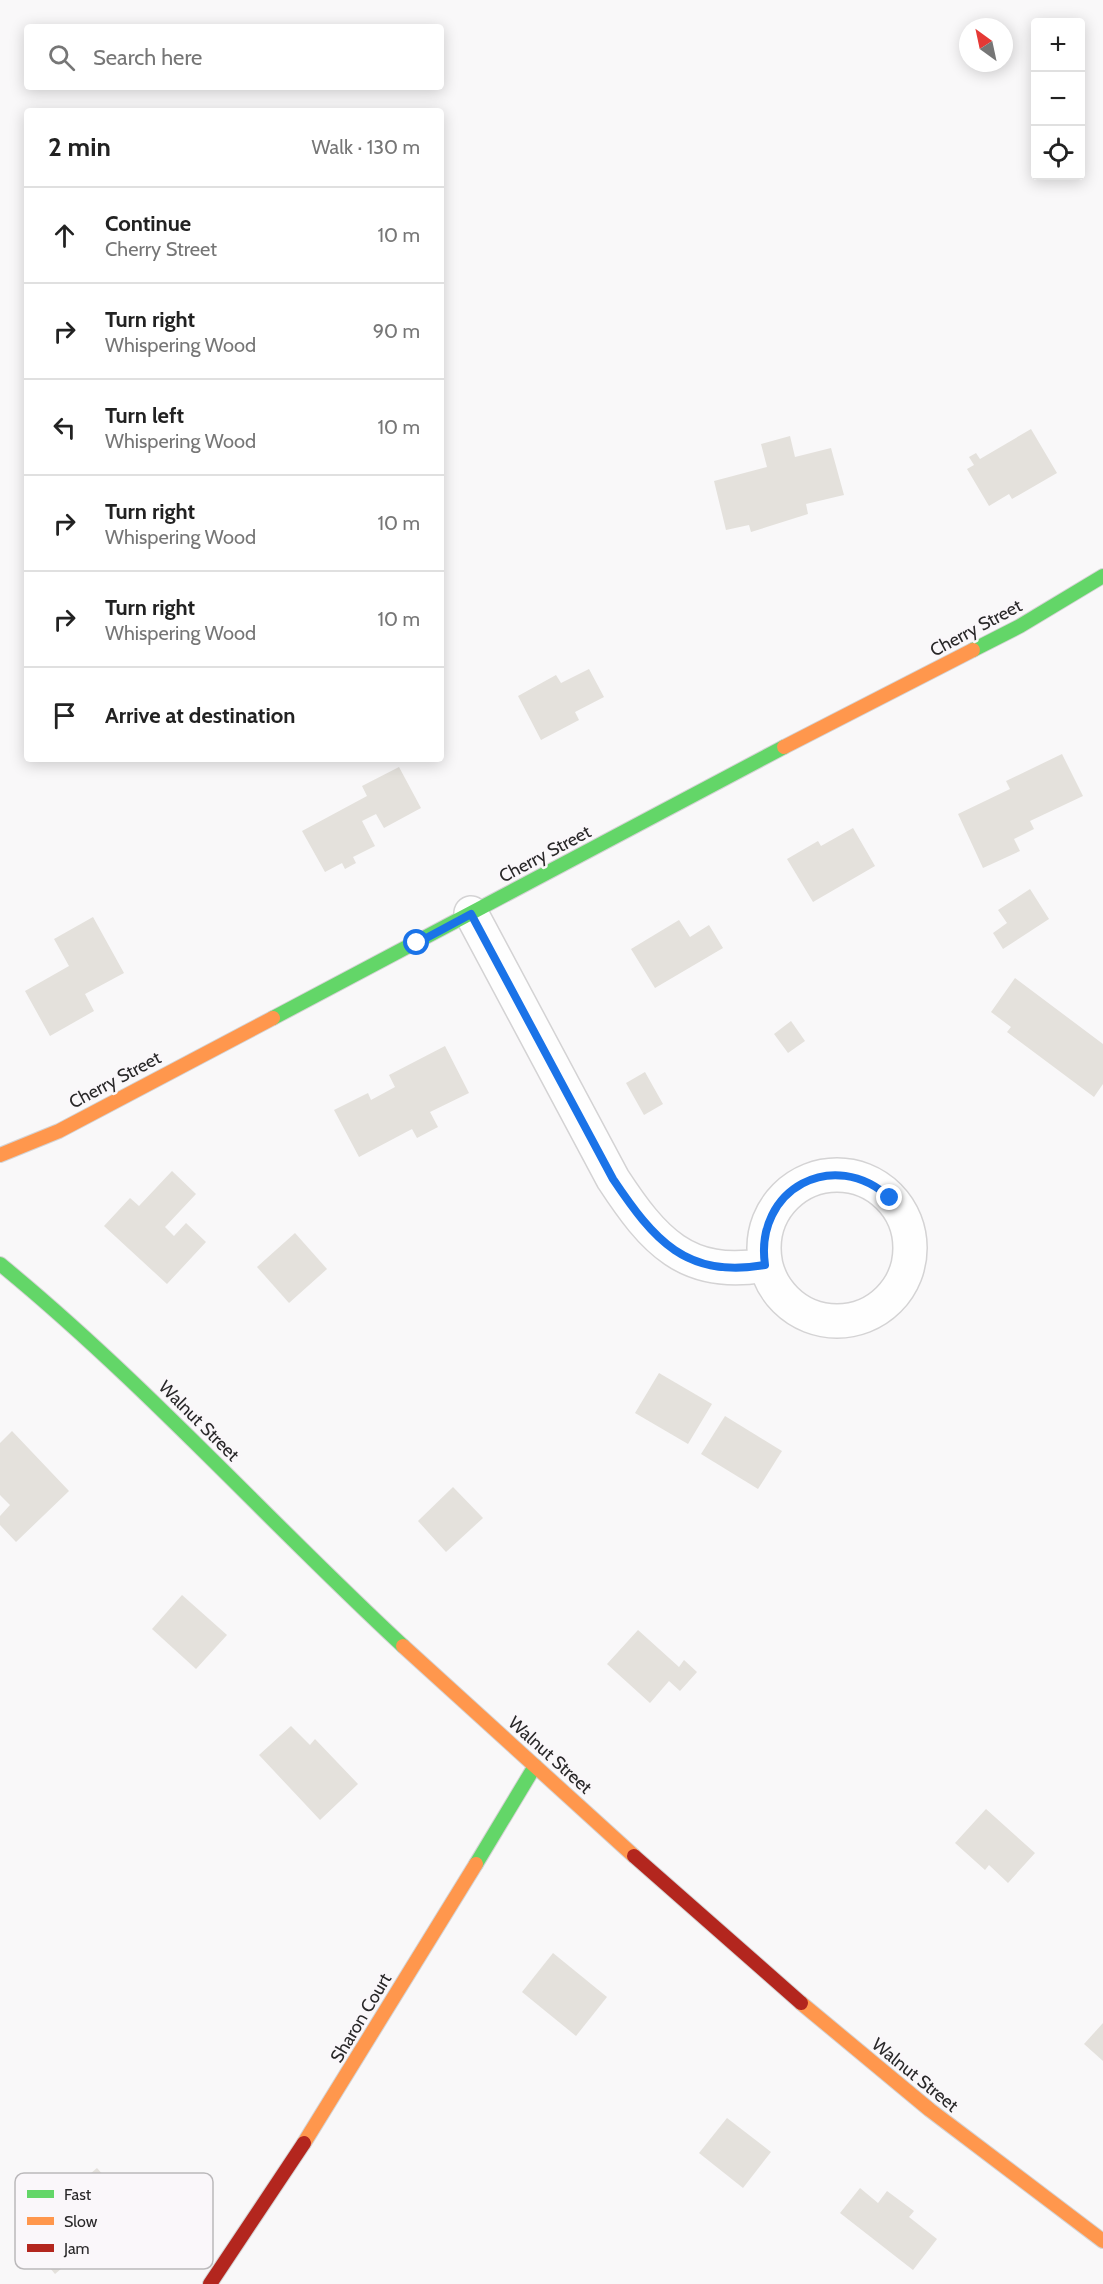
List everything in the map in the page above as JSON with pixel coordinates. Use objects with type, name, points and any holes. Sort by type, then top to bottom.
[{"type":"street","name":"Cherry Street","points":[[0,1155],[59,1131],[801,738],[1020,626],[1103,576]]},
{"type":"street","points":[[471,914],[613,1179],[641,1219],[675,1251],[696,1262],[713,1268],[765,1265]]},
{"type":"street","points":[[846,1175],[881,1189],[898,1208],[909,1231],[910,1257],[899,1287],[877,1310],[853,1319],[828,1321],[803,1314],[792,1307],[775,1288],[765,1265],[764,1239],[769,1220],[778,1204],[797,1186],[820,1176],[846,1175]]},
{"type":"street","name":"Walnut Street","points":[[0,1264],[33,1290],[115,1363],[298,1548],[716,1929],[872,2064],[952,2129],[1103,2241]]},
{"type":"street","name":"Sharon Court","points":[[210,2284],[326,2110],[535,1766]]},
{"type":"building","points":[[1031,429],[1057,473],[1012,499],[1009,494],[989,506],[967,469],[974,465],[969,457],[976,453],[980,459]]},
{"type":"building","points":[[790,436],[795,457],[831,448],[844,495],[806,504],[808,514],[751,532],[749,525],[726,530],[714,481],[767,467],[761,444]]},
{"type":"building","points":[[589,669],[604,697],[575,712],[579,720],[541,740],[518,696],[556,675],[561,683]]},
{"type":"building","points":[[1062,754],[1083,796],[1030,821],[1034,829],[1014,839],[1020,851],[983,868],[958,814],[1010,789],[1006,781]]},
{"type":"building","points":[[399,767],[421,808],[384,828],[376,814],[362,821],[375,846],[353,857],[356,863],[345,869],[342,863],[325,872],[302,831],[367,796],[362,786]]},
{"type":"building","points":[[853,828],[875,866],[813,902],[787,859],[818,841],[821,846]]},
{"type":"building","points":[[1030,889],[1049,919],[1003,949],[993,933],[1007,923],[998,910]]},
{"type":"building","points":[[93,917],[124,973],[85,994],[94,1011],[50,1036],[25,991],[69,966],[54,939]]},
{"type":"building","points":[[679,920],[690,937],[709,925],[723,948],[655,988],[631,949]]},
{"type":"building","points":[[1015,978],[1103,1044],[1103,1084],[1094,1097],[1007,1032],[1011,1027],[991,1012]]},
{"type":"building","points":[[791,1021],[805,1041],[788,1053],[774,1034]]},
{"type":"building","points":[[445,1046],[469,1093],[430,1112],[438,1127],[417,1138],[412,1129],[359,1157],[334,1110],[368,1093],[371,1100],[395,1087],[389,1075]]},
{"type":"building","points":[[645,1072],[663,1104],[644,1115],[626,1083]]},
{"type":"building","points":[[172,1171],[196,1194],[165,1227],[174,1236],[186,1223],[206,1242],[167,1284],[104,1226],[130,1198],[139,1206]]},
{"type":"building","points":[[295,1233],[327,1269],[289,1303],[257,1267]]},
{"type":"building","points":[[659,1373],[712,1404],[688,1444],[635,1413]]},
{"type":"building","points":[[725,1416],[782,1451],[758,1489],[701,1454]]},
{"type":"building","points":[[12,1431],[69,1491],[16,1542],[0,1525],[0,1516],[10,1505],[0,1495],[0,1443]]},
{"type":"building","points":[[453,1487],[483,1518],[446,1552],[418,1521]]},
{"type":"building","points":[[182,1595],[227,1635],[196,1669],[152,1629]]},
{"type":"building","points":[[638,1630],[679,1667],[684,1660],[697,1672],[680,1691],[669,1681],[650,1703],[607,1664]]},
{"type":"building","points":[[291,1726],[310,1745],[315,1739],[358,1784],[320,1820],[259,1755]]},
{"type":"building","points":[[986,1809],[1035,1853],[1008,1883],[989,1865],[985,1870],[955,1843]]},
{"type":"building","points":[[553,1953],[607,1997],[576,2036],[522,1992]]},
{"type":"building","points":[[1103,2023],[1103,2061],[1084,2044]]},
{"type":"building","points":[[727,2118],[771,2152],[743,2188],[699,2153]]},
{"type":"building","points":[[97,2168],[101,2173],[91,2173]]},
{"type":"building","points":[[860,2188],[878,2203],[887,2191],[914,2211],[909,2217],[937,2239],[913,2270],[840,2213]]},
{"type":"building","points":[[51,2269],[61,2269],[55,2274]]},
{"type":"traffic: fast","points":[[973,650],[1020,626],[1103,576]]},
{"type":"traffic: fast","points":[[273,1018],[784,747]]},
{"type":"traffic: fast","points":[[0,1264],[105,1356],[403,1646]]},
{"type":"traffic: fast","points":[[476,1864],[535,1766]]},
{"type":"traffic: slow","points":[[784,747],[973,650]]},
{"type":"traffic: slow","points":[[0,1155],[59,1131],[273,1018]]},
{"type":"traffic: slow","points":[[403,1646],[634,1856]]},
{"type":"traffic: slow","points":[[304,2143],[476,1864]]},
{"type":"traffic: slow","points":[[801,2003],[930,2110],[1103,2241]]},
{"type":"traffic: jam","points":[[634,1856],[801,2003]]},
{"type":"traffic: jam","points":[[210,2284],[304,2143]]},
{"type":"route","points":[[417,943],[471,914],[613,1179],[641,1219],[675,1251],[713,1268],[765,1265],[764,1239],[771,1215],[778,1204],[797,1186],[820,1176],[833,1174],[858,1178],[881,1189],[890,1198]]}]
